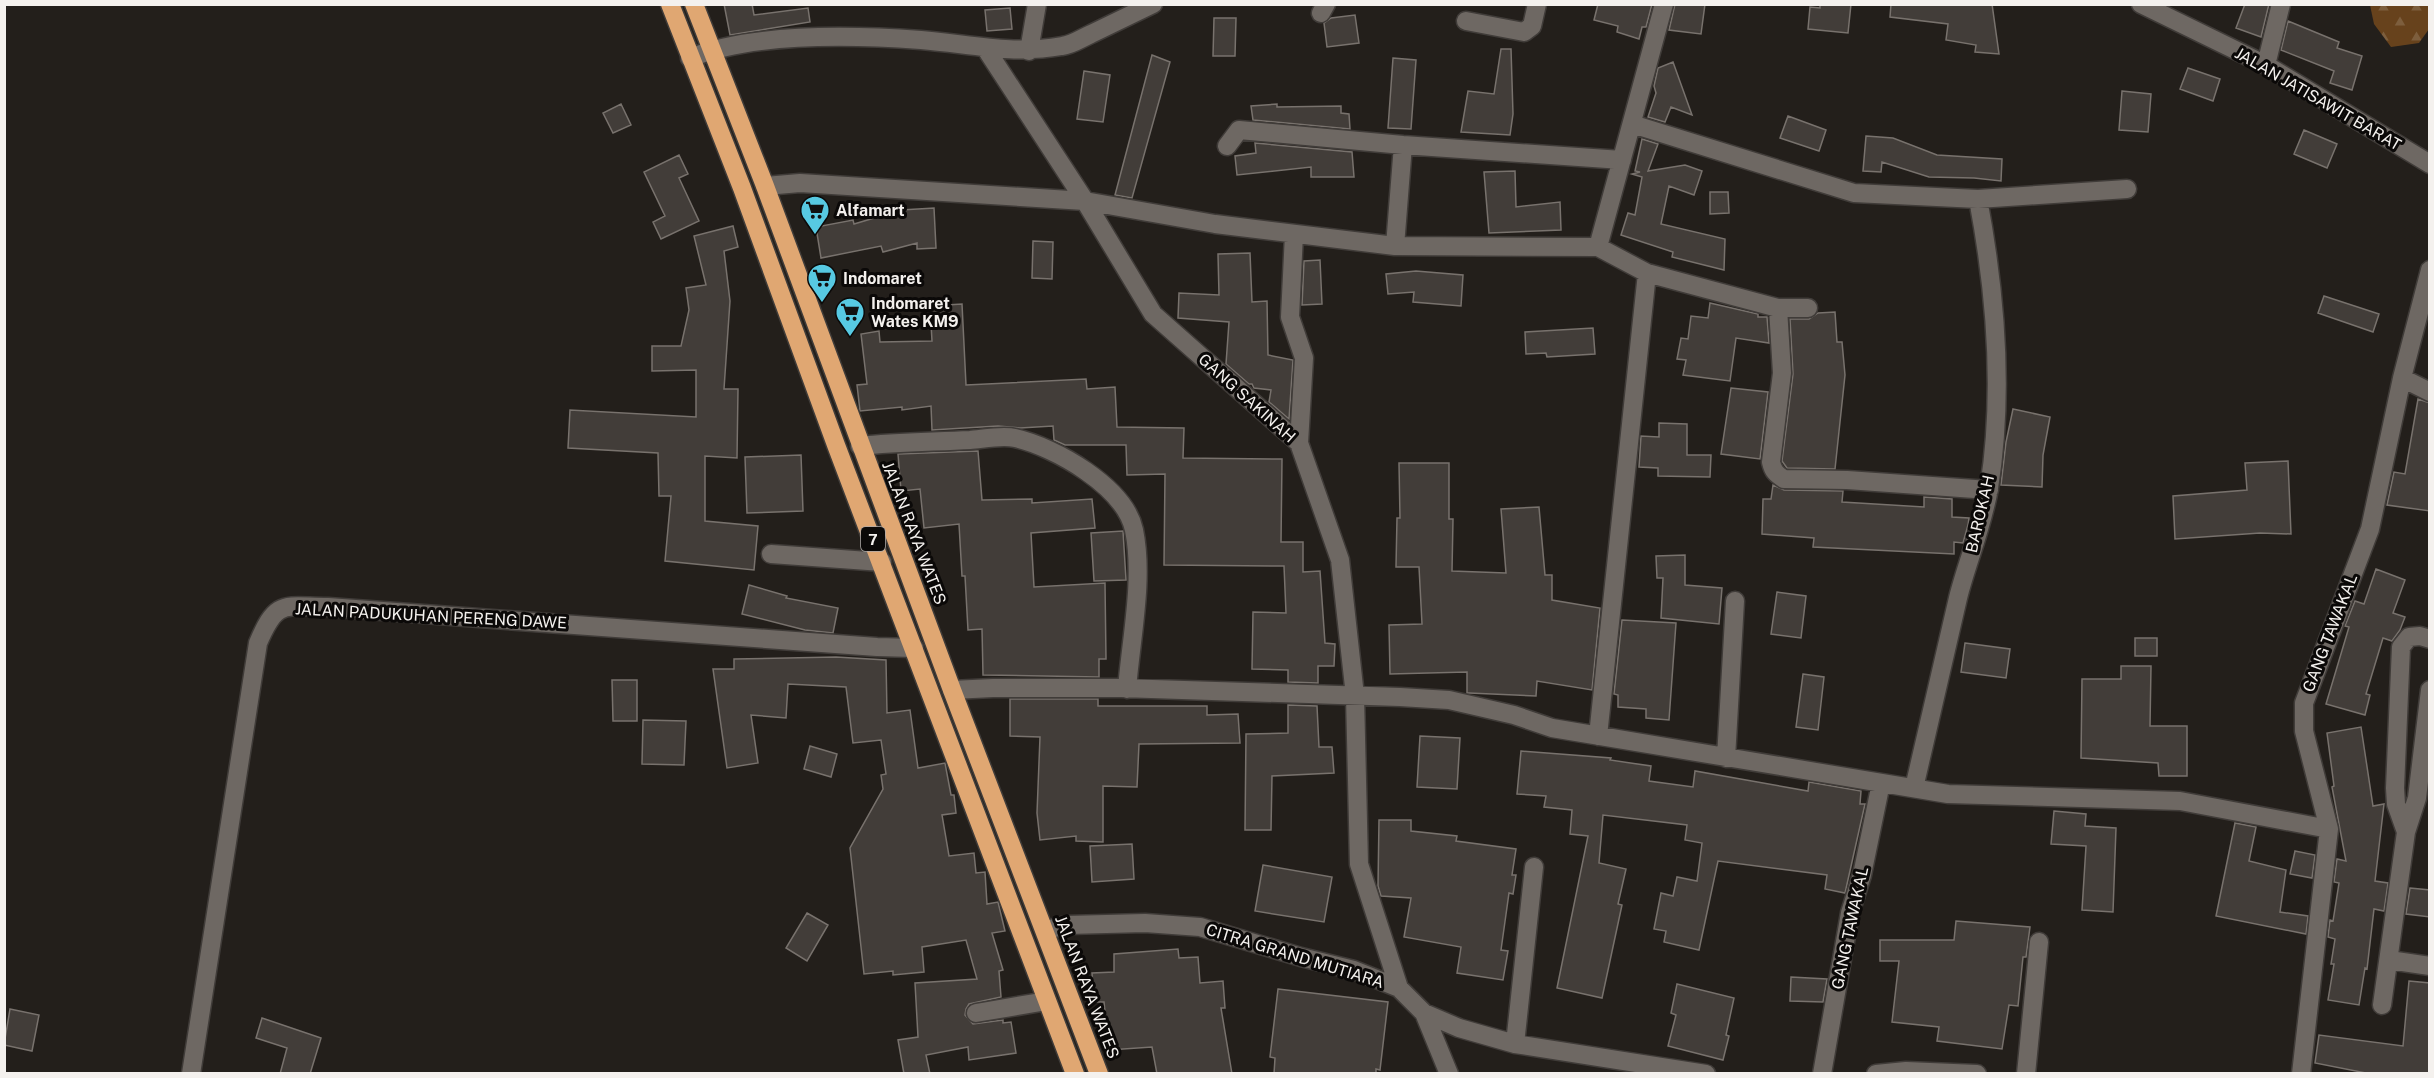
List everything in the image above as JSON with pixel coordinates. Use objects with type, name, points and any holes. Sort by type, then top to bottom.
[{"type":"highway","name":"7","points":[[670,4],[742,188],[836,445],[1075,1074]]},
{"type":"highway","name":"JALAN RAYA WATES","points":[[694,4],[765,186],[860,446],[1099,1074]]},
{"type":"street","points":[[1029,51],[1037,4]]},
{"type":"street","points":[[690,58],[711,49],[750,42],[794,39],[922,40],[986,49],[1029,51],[1065,46],[1153,4]]},
{"type":"street","points":[[1466,21],[1524,32],[1532,26],[1538,4]]},
{"type":"street","points":[[1598,247],[1664,4]]},
{"type":"street","name":"JALAN JATISAWIT BARAT","points":[[2141,4],[2266,65],[2430,164]]},
{"type":"street","points":[[2266,65],[2281,4]]},
{"type":"street","name":"GANG SAKINAH","points":[[986,49],[1085,201],[1153,314],[1299,443],[1340,560],[1355,696],[1359,864],[1399,987]]},
{"type":"street","points":[[1632,124],[1854,193],[1978,199],[2127,189]]},
{"type":"street","points":[[1227,146],[1239,130],[1403,145],[1623,160]]},
{"type":"street","points":[[1395,246],[1403,145]]},
{"type":"street","points":[[765,186],[800,183],[1085,201],[1215,224],[1395,246],[1598,247],[1647,273],[1778,308],[1808,308]]},
{"type":"street","name":"BAROKAH","points":[[1914,788],[1959,596],[1989,490],[1995,424],[1996,357],[1992,278],[1978,199]]},
{"type":"street","points":[[1294,234],[1290,317],[1304,358],[1299,443]]},
{"type":"street","name":"GANG TAWAKAL","points":[[2301,1074],[2329,829],[2304,731],[2304,703],[2370,529],[2402,378],[2430,270]]},
{"type":"street","points":[[1598,736],[1647,273]]},
{"type":"street","points":[[1778,308],[1782,373],[1771,462],[1773,470],[1784,479],[1847,480],[1989,490]]},
{"type":"street","points":[[2402,378],[2430,392]]},
{"type":"street","points":[[860,446],[1014,438],[1077,465],[1109,490],[1133,526],[1139,561],[1127,689]]},
{"type":"street","points":[[771,554],[882,561]]},
{"type":"street","points":[[1726,758],[1735,601]]},
{"type":"street","name":"JALAN PADUKUHAN PERENG DAWE","points":[[191,1074],[258,643],[268,618],[273,613],[286,607],[328,606],[914,648]]},
{"type":"street","points":[[2406,832],[2396,804],[2395,788],[2401,647],[2409,637],[2420,636],[2430,639]]},
{"type":"street","points":[[952,690],[1127,689],[1449,700],[1514,715],[1552,728],[1948,794],[2181,801],[2329,829]]},
{"type":"street","points":[[2382,1005],[2406,832],[2417,798],[2430,690]]},
{"type":"street","name":"GANG TAWAKAL","points":[[1822,1074],[1850,913],[1862,875],[1881,783]]},
{"type":"street","points":[[1515,1044],[1534,867]]},
{"type":"street","name":"CITRA GRAND MUTIARA","points":[[1046,930],[1067,925],[1145,923],[1200,927],[1354,970],[1399,987],[1424,1013],[1459,1028],[1515,1044],[1706,1074]]},
{"type":"street","points":[[2026,1074],[2039,942]]},
{"type":"street","points":[[2389,960],[2430,966]]},
{"type":"street","points":[[976,1013],[1047,1000]]},
{"type":"street","points":[[1424,1013],[1449,1074]]},
{"type":"street","points":[[1876,1074],[1906,1071],[1977,1074]]},
{"type":"green space","points":[[2370,5],[2429,5],[2429,29],[2419,43],[2391,47],[2374,24]]},
{"type":"building","points":[[724,4],[752,4],[754,15],[808,8],[810,22],[730,35]]},
{"type":"building","points":[[1598,4],[1652,4],[1646,27],[1642,27],[1639,39],[1617,32],[1618,26],[1594,20]]},
{"type":"building","points":[[1675,4],[1705,4],[1701,34],[1669,30]]},
{"type":"building","points":[[1820,4],[1851,4],[1848,33],[1808,29],[1810,7],[1820,8]]},
{"type":"building","points":[[1891,4],[1992,4],[1999,54],[1975,52],[1976,45],[1946,40],[1948,24],[1890,17]]},
{"type":"building","points":[[2245,4],[2269,4],[2261,37],[2236,28]]},
{"type":"building","points":[[1010,8],[1012,29],[987,31],[985,10]]},
{"type":"building","points":[[1355,15],[1359,43],[1327,47],[1324,23],[1331,18]]},
{"type":"building","points":[[1214,18],[1236,18],[1235,56],[1213,56]]},
{"type":"building","points":[[2288,21],[2339,42],[2337,48],[2362,56],[2352,90],[2330,83],[2334,71],[2281,50]]},
{"type":"building","points":[[1501,49],[1511,49],[1513,114],[1510,135],[1461,132],[1468,91],[1494,94]]},
{"type":"building","points":[[1152,55],[1170,62],[1132,198],[1115,195]]},
{"type":"building","points":[[1393,58],[1416,60],[1411,129],[1388,128]]},
{"type":"building","points":[[1673,62],[1692,115],[1671,107],[1665,122],[1648,117],[1656,93],[1654,86],[1658,68]]},
{"type":"building","points":[[2188,68],[2220,79],[2213,101],[2180,89]]},
{"type":"building","points":[[1084,71],[1110,75],[1103,122],[1077,119]]},
{"type":"building","points":[[2122,91],[2151,94],[2148,132],[2119,130]]},
{"type":"building","points":[[621,104],[631,125],[613,133],[603,113]]},
{"type":"building","points":[[1277,104],[1277,107],[1341,106],[1341,113],[1349,114],[1350,129],[1253,120],[1251,106]]},
{"type":"building","points":[[1788,116],[1826,130],[1819,151],[1780,138]]},
{"type":"building","points":[[2304,130],[2337,144],[2327,168],[2294,154]]},
{"type":"building","points":[[1866,136],[1893,138],[1937,155],[2002,159],[2001,181],[1929,177],[1882,162],[1881,172],[1863,171]]},
{"type":"building","points":[[1642,139],[1658,144],[1648,171],[1685,165],[1702,171],[1694,195],[1669,186],[1661,224],[1725,239],[1724,270],[1672,257],[1673,252],[1621,235],[1628,213],[1635,215],[1642,177],[1632,174],[1640,172],[1635,171]]},
{"type":"building","points":[[1255,143],[1352,152],[1354,177],[1311,177],[1311,167],[1237,175],[1235,156],[1256,153]]},
{"type":"building","points":[[679,155],[688,174],[679,178],[699,221],[661,239],[653,222],[665,216],[644,172]]},
{"type":"building","points":[[1515,171],[1516,207],[1560,202],[1561,230],[1489,233],[1484,172]]},
{"type":"building","points":[[1710,192],[1728,192],[1729,213],[1710,214]]},
{"type":"building","points":[[934,208],[936,248],[917,249],[917,243],[883,252],[881,246],[821,258],[816,227],[853,220],[854,224],[901,210]]},
{"type":"building","points":[[733,226],[738,247],[724,251],[730,301],[724,389],[738,389],[737,458],[705,456],[705,521],[758,526],[754,570],[665,561],[671,496],[659,496],[658,453],[568,448],[570,410],[696,417],[696,370],[652,371],[652,346],[681,346],[689,310],[686,288],[706,285],[694,236]]},
{"type":"building","points":[[1033,241],[1053,242],[1052,279],[1032,278]]},
{"type":"building","points":[[1250,253],[1252,302],[1267,301],[1268,355],[1293,360],[1289,419],[1269,402],[1271,390],[1254,388],[1226,364],[1229,322],[1178,318],[1179,293],[1219,295],[1218,254]]},
{"type":"building","points":[[1320,260],[1322,304],[1302,305],[1304,261]]},
{"type":"building","points":[[1416,271],[1463,275],[1461,306],[1413,302],[1414,292],[1388,294],[1386,274]]},
{"type":"building","points":[[2324,296],[2379,314],[2373,332],[2318,313]]},
{"type":"building","points":[[1710,303],[1758,314],[1758,317],[1767,317],[1769,343],[1736,338],[1730,381],[1683,375],[1686,360],[1677,359],[1681,338],[1688,339],[1691,316],[1708,318]]},
{"type":"building","points":[[962,304],[966,385],[1086,379],[1087,389],[1115,387],[1117,427],[1184,428],[1183,458],[1282,459],[1281,542],[1303,542],[1303,572],[1320,571],[1325,643],[1335,644],[1334,666],[1318,666],[1318,683],[1288,682],[1288,670],[1252,669],[1253,612],[1286,613],[1284,566],[1164,565],[1165,474],[1127,475],[1126,445],[1065,445],[1054,440],[1053,426],[1020,428],[998,426],[932,430],[931,406],[902,410],[902,407],[860,411],[857,385],[867,384],[861,334],[879,331],[880,342],[932,341],[930,306]]},
{"type":"building","points":[[1835,312],[1837,342],[1842,342],[1845,375],[1835,469],[1787,468],[1782,461],[1793,374],[1790,319],[1809,319],[1818,313]]},
{"type":"building","points":[[1593,328],[1595,354],[1547,357],[1546,353],[1526,354],[1525,332]]},
{"type":"building","points":[[1731,388],[1768,392],[1760,459],[1721,454]]},
{"type":"building","points":[[2418,399],[2430,403],[2430,511],[2387,505],[2394,472],[2405,474]]},
{"type":"building","points":[[2013,409],[2050,417],[2043,455],[2042,487],[2001,485]]},
{"type":"building","points":[[1659,423],[1687,424],[1687,455],[1711,455],[1710,477],[1658,476],[1658,468],[1639,467],[1641,436],[1659,437]]},
{"type":"building","points":[[978,451],[982,500],[1032,499],[1032,503],[1092,499],[1095,528],[1031,533],[1034,587],[1105,583],[1106,659],[1099,659],[1099,677],[983,675],[982,629],[968,630],[959,524],[924,528],[920,489],[901,491],[898,454]]},
{"type":"building","points":[[801,455],[803,511],[747,513],[745,457]]},
{"type":"building","points":[[2288,461],[2291,534],[2260,533],[2175,539],[2173,496],[2247,490],[2245,463]]},
{"type":"building","points":[[1399,463],[1449,463],[1449,519],[1453,519],[1452,571],[1506,573],[1501,509],[1539,507],[1545,575],[1552,575],[1552,600],[1600,608],[1592,690],[1537,681],[1536,696],[1467,693],[1467,672],[1390,674],[1389,625],[1422,624],[1419,567],[1396,567],[1397,518],[1400,518]]},
{"type":"building","points":[[1773,485],[1784,490],[1843,491],[1842,502],[1924,507],[1924,497],[1952,499],[1952,517],[1969,518],[1968,525],[1963,543],[1954,542],[1954,554],[1813,547],[1814,538],[1762,534],[1763,499],[1771,499]]},
{"type":"building","points":[[1123,531],[1126,580],[1094,581],[1091,533]]},
{"type":"building","points":[[1685,555],[1685,585],[1722,588],[1719,624],[1661,618],[1663,578],[1657,578],[1656,556]]},
{"type":"building","points":[[2376,569],[2405,580],[2393,613],[2405,617],[2392,641],[2383,638],[2366,694],[2370,695],[2365,715],[2326,704],[2349,627],[2345,626],[2355,601],[2364,604]]},
{"type":"building","points":[[749,585],[787,596],[786,598],[838,608],[833,633],[805,630],[742,614]]},
{"type":"building","points":[[1777,592],[1806,596],[1801,638],[1771,634]]},
{"type":"building","points":[[1622,620],[1676,623],[1669,720],[1646,718],[1646,709],[1618,707],[1618,695],[1614,694]]},
{"type":"building","points":[[2135,638],[2157,638],[2157,656],[2135,656]]},
{"type":"building","points":[[1965,643],[2010,649],[2006,678],[1961,672]]},
{"type":"building","points":[[836,657],[886,660],[887,713],[910,710],[918,768],[945,763],[951,795],[954,795],[956,813],[942,815],[949,856],[974,853],[976,873],[985,872],[987,904],[998,902],[1005,931],[992,933],[1003,970],[999,971],[1001,997],[969,1004],[965,1015],[973,1024],[1003,1020],[1003,1023],[1011,1022],[1016,1053],[969,1060],[968,1047],[926,1055],[930,1074],[904,1074],[898,1040],[918,1037],[915,983],[977,979],[966,940],[922,947],[924,972],[893,975],[893,971],[864,974],[850,848],[883,789],[881,775],[886,774],[881,740],[853,743],[846,687],[788,684],[786,718],[751,715],[758,763],[727,768],[713,669],[734,669],[734,659]]},
{"type":"building","points":[[2121,666],[2151,666],[2150,726],[2187,726],[2187,776],[2159,776],[2158,763],[2081,758],[2082,679],[2121,679]]},
{"type":"building","points":[[1803,674],[1824,677],[1818,730],[1796,727]]},
{"type":"building","points":[[612,680],[637,680],[637,721],[613,721]]},
{"type":"building","points":[[1010,699],[1098,699],[1098,706],[1207,706],[1207,715],[1238,714],[1240,743],[1139,744],[1137,787],[1103,786],[1103,842],[1076,841],[1076,836],[1040,840],[1037,813],[1040,737],[1010,736]]},
{"type":"building","points":[[1288,705],[1317,706],[1319,747],[1332,747],[1334,773],[1272,776],[1271,830],[1245,830],[1246,734],[1288,733]]},
{"type":"building","points":[[643,720],[686,721],[684,765],[642,764]]},
{"type":"building","points":[[2361,727],[2373,806],[2384,804],[2375,881],[2388,883],[2384,911],[2374,909],[2367,969],[2365,968],[2359,1005],[2328,1000],[2334,964],[2331,964],[2335,939],[2328,937],[2339,883],[2334,882],[2337,859],[2346,861],[2332,787],[2334,786],[2327,733]]},
{"type":"building","points":[[1420,736],[1460,738],[1457,789],[1417,787]]},
{"type":"building","points":[[810,746],[837,754],[831,777],[804,769]]},
{"type":"building","points":[[1521,751],[1611,758],[1610,760],[1651,766],[1649,781],[1693,787],[1695,771],[1808,791],[1809,782],[1861,791],[1860,804],[1865,804],[1845,893],[1825,889],[1827,875],[1718,861],[1699,950],[1664,942],[1666,931],[1654,929],[1661,893],[1673,896],[1677,877],[1697,881],[1702,843],[1685,840],[1687,825],[1603,815],[1599,863],[1626,869],[1618,904],[1622,905],[1602,998],[1557,988],[1588,836],[1570,834],[1572,810],[1544,807],[1546,796],[1517,794]]},
{"type":"building","points":[[2054,811],[2086,814],[2085,826],[2116,828],[2113,912],[2082,910],[2086,846],[2051,844]]},
{"type":"building","points":[[1379,820],[1411,820],[1411,831],[1457,836],[1456,841],[1516,849],[1512,875],[1516,875],[1513,894],[1509,893],[1501,950],[1508,951],[1503,980],[1457,973],[1461,947],[1404,937],[1411,898],[1381,896],[1378,886]]},
{"type":"building","points":[[2235,823],[2256,827],[2249,861],[2286,870],[2280,912],[2308,916],[2306,934],[2216,916]]},
{"type":"building","points":[[1132,844],[1134,879],[1092,882],[1090,846]]},
{"type":"building","points":[[2295,851],[2315,855],[2312,878],[2290,874]]},
{"type":"building","points":[[1263,865],[1332,877],[1324,922],[1255,911]]},
{"type":"building","points":[[2410,888],[2430,890],[2430,917],[2406,914]]},
{"type":"building","points":[[807,913],[828,925],[807,961],[786,948]]},
{"type":"building","points":[[1956,921],[2030,927],[2026,957],[2023,957],[2018,1006],[2009,1005],[2002,1049],[1937,1041],[1939,1027],[1892,1022],[1899,961],[1880,961],[1880,940],[1954,940]]},
{"type":"building","points":[[1178,949],[1179,958],[1198,957],[1200,983],[1223,981],[1225,1008],[1221,1008],[1232,1074],[1157,1074],[1152,1047],[1109,1050],[1104,1002],[1094,1002],[1092,973],[1114,972],[1114,954]]},
{"type":"building","points":[[1791,977],[1827,979],[1823,1002],[1790,1001]]},
{"type":"building","points":[[2409,981],[2430,983],[2430,1074],[2371,1074],[2315,1063],[2319,1035],[2403,1046]]},
{"type":"building","points":[[1677,984],[1734,998],[1723,1060],[1668,1046],[1676,1015],[1671,1013]]},
{"type":"building","points":[[1278,989],[1388,1002],[1380,1070],[1376,1069],[1376,1074],[1274,1074],[1275,1058],[1270,1057]]},
{"type":"building","points":[[10,1009],[39,1015],[32,1051],[4,1045]]},
{"type":"building","points":[[262,1018],[321,1038],[310,1074],[280,1074],[287,1048],[256,1038]]},
{"type":"place","name":"Alfamart","points":[[815,236]]},
{"type":"place","name":"Indomaret","points":[[822,304]]},
{"type":"place","name":"Indomaret Wates KM9","points":[[850,338]]}]
